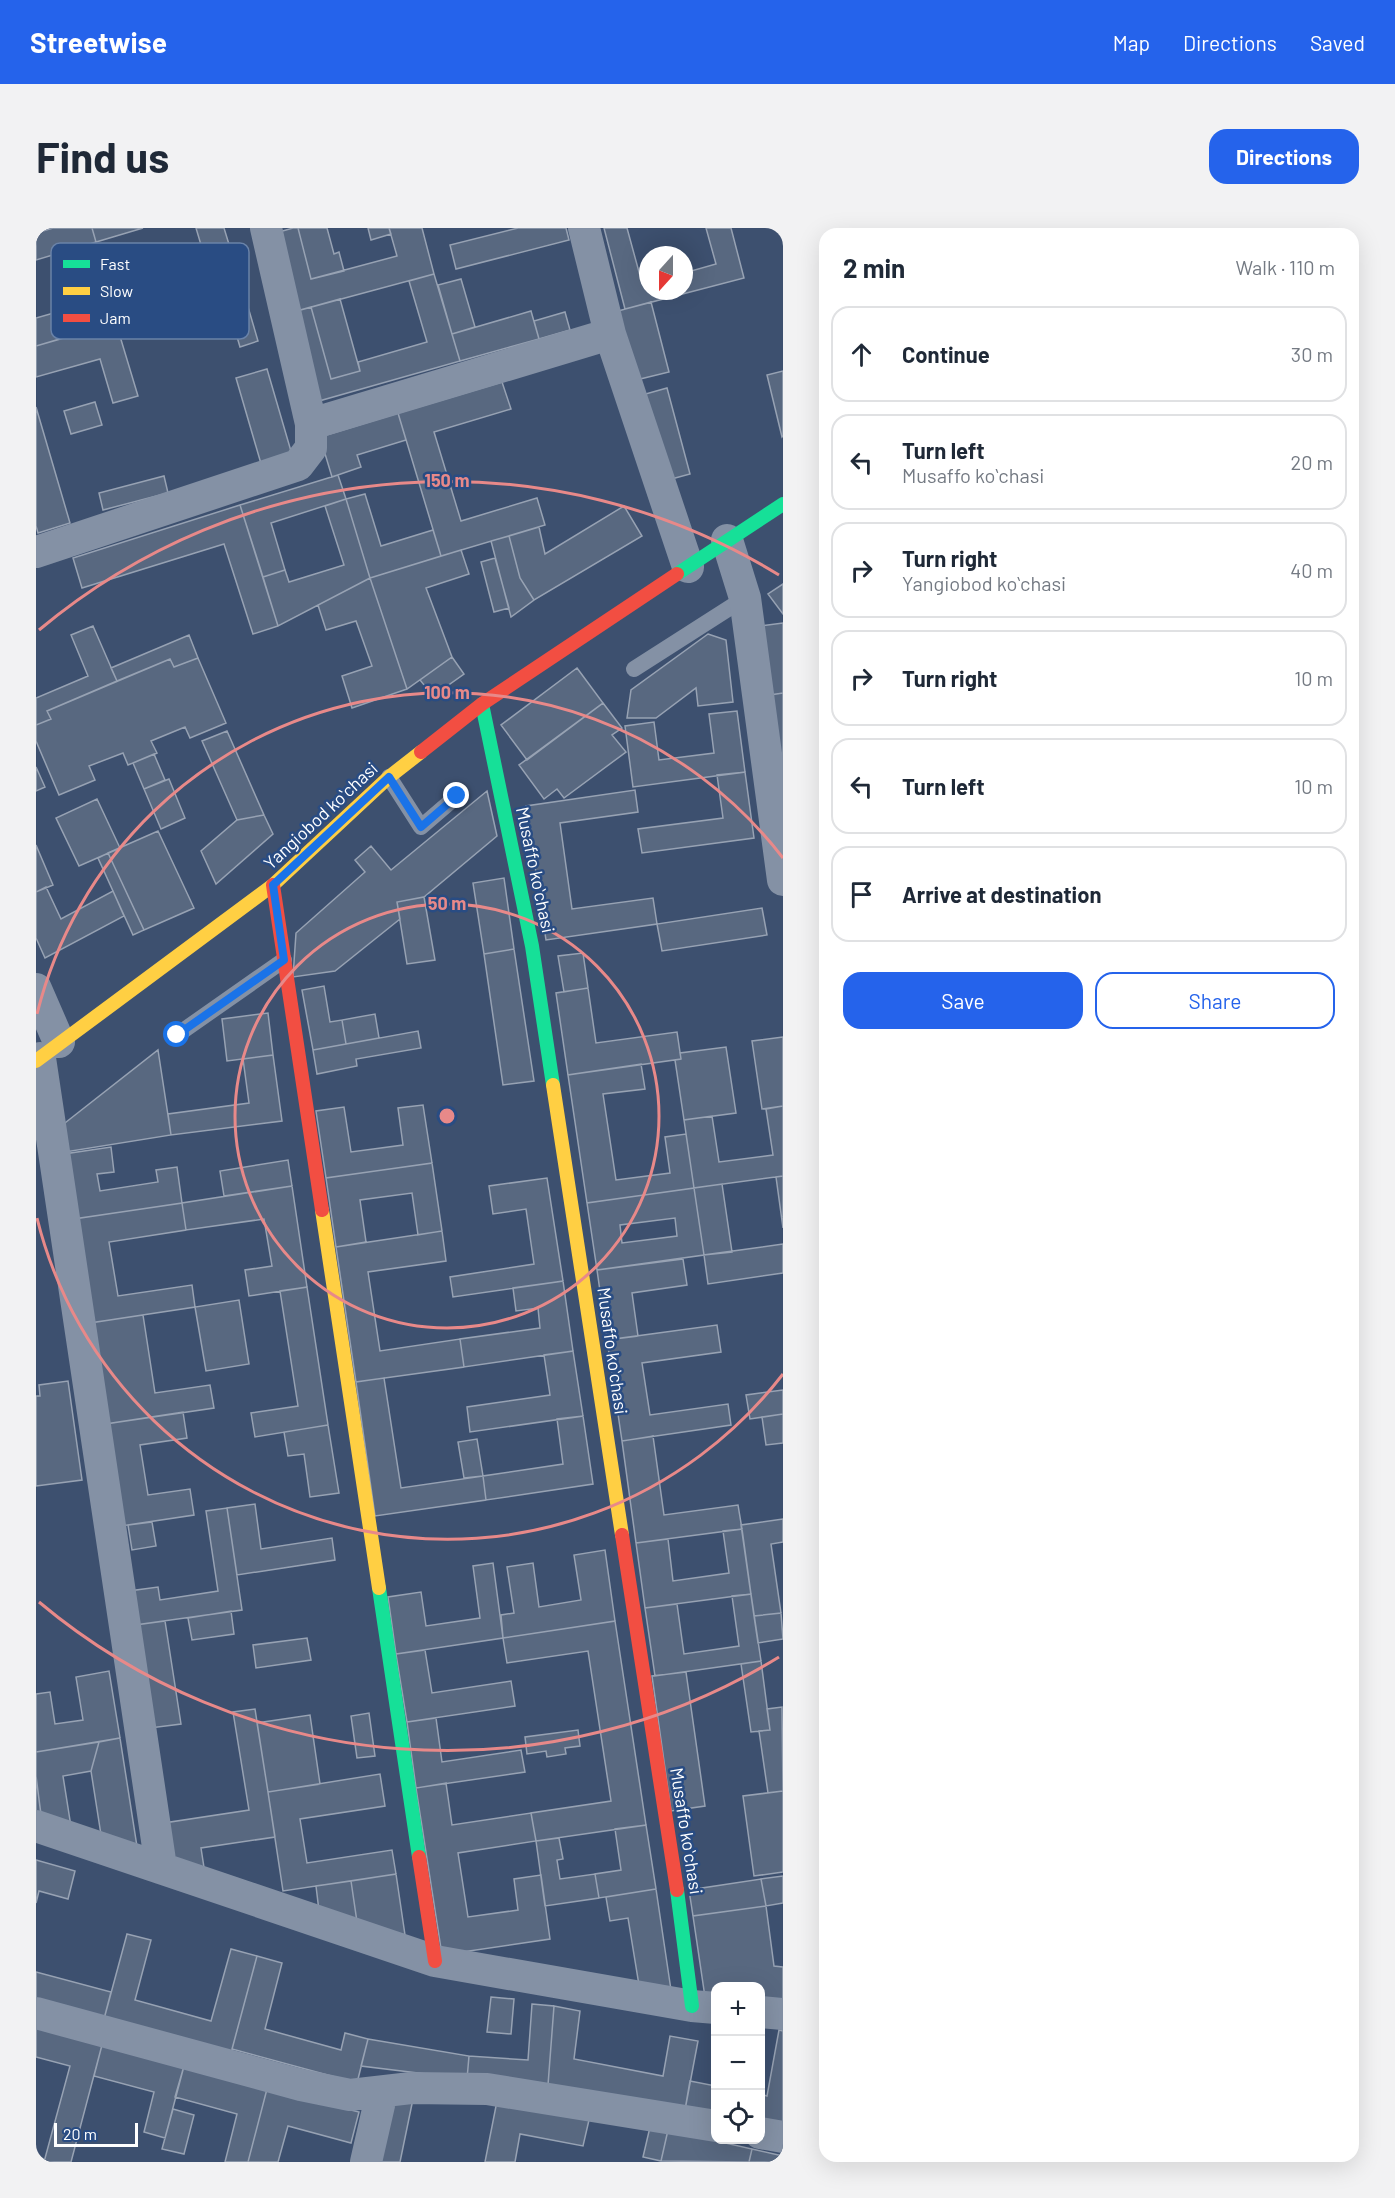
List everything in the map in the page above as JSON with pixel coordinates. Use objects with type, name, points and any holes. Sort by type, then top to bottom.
[{"type":"street","points":[[36,552],[298,465],[311,448],[311,424],[266,228]]},
{"type":"street","points":[[584,228],[610,334],[688,567]]},
{"type":"street","points":[[311,424],[610,334]]},
{"type":"street","name":"Yangiobod koʻchasi","points":[[45,1054],[273,885],[389,777],[482,704],[783,504]]},
{"type":"street","points":[[727,540],[745,598],[783,880]]},
{"type":"street","name":"Musaffo koʻchasi","points":[[482,704],[532,946],[685,1943],[704,2007]]},
{"type":"street","points":[[273,885],[435,1960]]},
{"type":"street","points":[[36,989],[45,1054],[43,1137],[161,1867]]},
{"type":"street","points":[[36,1826],[435,1960],[704,2007]]},
{"type":"street","points":[[765,2012],[783,2014]]},
{"type":"street","points":[[36,2013],[301,2085],[350,2095],[411,2088],[488,2089],[711,2125]]},
{"type":"street","points":[[366,2162],[382,2092]]},
{"type":"street","points":[[765,2134],[783,2136]]},
{"type":"lane","points":[[634,669],[745,598]]},
{"type":"lane","points":[[389,777],[421,827],[457,796]]},
{"type":"lane","points":[[177,1035],[284,960]]},
{"type":"building","points":[[53,228],[92,228],[96,242],[51,243],[51,256],[36,260],[36,233]]},
{"type":"building","points":[[92,228],[143,228],[96,242]]},
{"type":"building","points":[[196,228],[224,228],[229,243],[200,243]]},
{"type":"building","points":[[298,228],[311,279],[397,256],[389,228],[422,228],[434,274],[293,312],[272,234]]},
{"type":"building","points":[[298,228],[327,228],[334,254],[339,252],[344,271],[311,279]]},
{"type":"building","points":[[368,228],[389,228],[391,234],[371,240]]},
{"type":"building","points":[[518,228],[566,228],[569,240],[456,269],[450,245]]},
{"type":"building","points":[[604,228],[627,228],[639,272],[639,300],[660,300],[625,309]]},
{"type":"building","points":[[706,228],[731,228],[744,278],[693,291],[693,270],[716,264]]},
{"type":"building","points":[[434,274],[460,361],[319,401],[293,312],[311,307],[331,379],[360,371],[358,362],[427,342],[409,281]]},
{"type":"building","points":[[461,279],[475,327],[452,334],[438,285]]},
{"type":"building","points":[[340,299],[360,371],[331,379],[311,307]]},
{"type":"building","points":[[651,302],[669,372],[636,380],[618,311]]},
{"type":"building","points":[[249,310],[258,341],[240,347],[238,339],[249,339]]},
{"type":"building","points":[[531,311],[539,339],[460,361],[452,334]]},
{"type":"building","points":[[565,312],[570,330],[539,339],[534,321]]},
{"type":"building","points":[[51,314],[51,339],[60,339],[36,346],[36,318]]},
{"type":"building","points":[[60,339],[121,339],[138,396],[113,403],[100,359],[36,377],[36,346]]},
{"type":"building","points":[[267,369],[293,458],[262,467],[236,378]]},
{"type":"building","points":[[783,371],[783,436],[782,437],[767,375]]},
{"type":"building","points":[[502,382],[511,409],[434,432],[461,521],[537,498],[545,525],[441,556],[398,413]]},
{"type":"building","points":[[667,388],[690,474],[664,481],[642,395]]},
{"type":"building","points":[[95,402],[102,425],[71,434],[64,411]]},
{"type":"building","points":[[36,407],[70,523],[38,533],[36,526]]},
{"type":"building","points":[[398,413],[406,440],[357,455],[361,467],[332,477],[320,437]]},
{"type":"building","points":[[338,475],[346,499],[271,523],[285,570],[263,577],[240,505]]},
{"type":"building","points":[[164,476],[168,493],[103,510],[99,493]]},
{"type":"building","points":[[365,494],[381,546],[433,530],[441,556],[370,578],[346,499]]},
{"type":"building","points":[[346,499],[370,578],[278,626],[263,577],[285,570],[289,582],[344,565],[325,506]]},
{"type":"building","points":[[240,505],[278,626],[253,634],[224,544],[82,588],[73,558]]},
{"type":"building","points":[[624,506],[642,536],[534,600],[520,578],[509,536],[539,527],[545,554]]},
{"type":"building","points":[[509,536],[520,578],[534,600],[511,617],[491,541]]},
{"type":"building","points":[[461,550],[469,574],[426,588],[452,657],[407,689],[370,578]]},
{"type":"building","points":[[495,558],[509,608],[494,612],[481,562]]},
{"type":"building","points":[[370,578],[407,689],[352,708],[342,676],[372,666],[356,621],[326,630],[318,605]]},
{"type":"building","points":[[783,584],[783,614],[768,594]]},
{"type":"building","points":[[783,623],[783,693],[770,695],[760,626]]},
{"type":"building","points":[[93,626],[117,681],[47,711],[51,719],[36,725],[36,698],[88,676],[71,635]]},
{"type":"building","points":[[708,634],[726,640],[733,702],[698,706],[696,688],[656,718],[627,718],[631,690]]},
{"type":"building","points":[[189,635],[198,658],[174,667],[170,659],[117,681],[111,668]]},
{"type":"building","points":[[452,657],[464,674],[433,696],[420,680]]},
{"type":"building","points":[[198,658],[226,723],[190,738],[185,727],[151,741],[157,753],[128,765],[123,753],[89,766],[95,780],[59,795],[36,741],[36,725],[51,719],[47,711],[170,659],[174,667]]},
{"type":"building","points":[[577,668],[603,703],[527,760],[501,725]]},
{"type":"building","points":[[783,693],[783,760],[779,761],[770,695]]},
{"type":"building","points":[[603,703],[622,728],[612,735],[626,752],[564,798],[557,789],[544,799],[519,765]]},
{"type":"building","points":[[737,711],[745,772],[633,787],[625,726],[654,722],[659,760],[714,753],[709,714]]},
{"type":"building","points":[[227,731],[264,815],[237,820],[202,741]]},
{"type":"building","points":[[154,754],[165,780],[144,789],[133,763]]},
{"type":"building","points":[[36,767],[45,787],[36,791]]},
{"type":"building","points":[[745,772],[754,838],[642,853],[638,829],[723,818],[717,775]]},
{"type":"building","points":[[169,779],[185,818],[161,829],[144,789]]},
{"type":"building","points":[[635,790],[638,812],[560,823],[572,909],[653,898],[657,924],[546,940],[526,806]]},
{"type":"building","points":[[487,791],[497,836],[424,897],[397,902],[400,919],[335,971],[293,977],[296,933],[365,872],[355,860],[371,846],[391,870]]},
{"type":"building","points":[[97,799],[120,848],[79,866],[56,818]]},
{"type":"building","points":[[264,815],[273,834],[216,884],[201,851],[237,820]]},
{"type":"building","points":[[158,831],[194,908],[144,930],[108,853]]},
{"type":"building","points":[[36,845],[53,885],[36,892]]},
{"type":"building","points":[[108,853],[144,930],[133,935],[98,858]]},
{"type":"building","points":[[504,878],[514,949],[484,954],[473,883]]},
{"type":"building","points":[[46,887],[61,919],[113,891],[124,916],[45,958],[36,938],[36,892]]},
{"type":"building","points":[[424,897],[435,960],[407,964],[397,902]]},
{"type":"building","points":[[762,908],[767,935],[662,951],[657,924]]},
{"type":"building","points":[[514,949],[534,1081],[503,1085],[484,954]]},
{"type":"building","points":[[583,953],[588,988],[564,992],[558,956]]},
{"type":"building","points":[[324,986],[330,1022],[342,1020],[346,1044],[313,1050],[302,990]]},
{"type":"building","points":[[588,988],[596,1043],[677,1032],[681,1059],[568,1075],[556,993]]},
{"type":"building","points":[[268,1013],[273,1055],[227,1061],[222,1019]]},
{"type":"building","points":[[375,1014],[379,1038],[346,1044],[342,1020]]},
{"type":"building","points":[[418,1031],[421,1048],[356,1059],[357,1066],[317,1074],[313,1050]]},
{"type":"building","points":[[783,1037],[783,1106],[762,1109],[752,1041]]},
{"type":"building","points":[[726,1047],[736,1113],[684,1120],[675,1060],[681,1059],[680,1053]]},
{"type":"building","points":[[158,1050],[171,1135],[59,1153],[56,1130]]},
{"type":"building","points":[[273,1055],[282,1121],[171,1135],[168,1114],[249,1103],[243,1059]]},
{"type":"building","points":[[641,1064],[645,1089],[603,1094],[616,1180],[670,1173],[665,1137],[686,1134],[694,1188],[587,1203],[568,1075]]},
{"type":"building","points":[[423,1105],[432,1163],[326,1178],[316,1111],[344,1107],[351,1152],[403,1145],[398,1108]]},
{"type":"building","points":[[783,1106],[783,1176],[694,1188],[684,1120],[712,1116],[719,1162],[773,1155],[766,1109]]},
{"type":"building","points":[[111,1147],[114,1172],[97,1174],[100,1191],[158,1182],[156,1170],[177,1167],[182,1203],[74,1219],[64,1154]]},
{"type":"building","points":[[288,1160],[292,1186],[224,1196],[220,1171]]},
{"type":"building","points":[[432,1163],[442,1231],[418,1235],[412,1193],[360,1200],[366,1242],[336,1247],[326,1178]]},
{"type":"building","points":[[783,1176],[783,1228],[776,1177]]},
{"type":"building","points":[[547,1178],[563,1281],[453,1297],[450,1277],[534,1264],[526,1209],[493,1214],[489,1186]]},
{"type":"building","points":[[722,1184],[732,1252],[704,1255],[694,1188]]},
{"type":"building","points":[[292,1186],[307,1287],[249,1296],[245,1270],[272,1266],[264,1219],[186,1230],[182,1203]]},
{"type":"building","points":[[694,1188],[704,1255],[597,1270],[587,1203]],"holes":[[[675,1218],[677,1236],[622,1243],[620,1225]]]},
{"type":"building","points":[[182,1203],[186,1230],[109,1242],[118,1296],[192,1285],[195,1307],[90,1323],[74,1219]]},
{"type":"building","points":[[442,1231],[446,1261],[368,1272],[380,1351],[460,1339],[464,1367],[356,1382],[336,1247]]},
{"type":"building","points":[[783,1244],[783,1273],[708,1284],[704,1255]]},
{"type":"building","points":[[683,1259],[687,1285],[632,1293],[638,1336],[607,1340],[597,1270]]},
{"type":"building","points":[[563,1281],[573,1351],[464,1367],[460,1339],[540,1328],[538,1308],[516,1311],[513,1288]]},
{"type":"building","points":[[307,1287],[328,1425],[255,1437],[251,1413],[298,1406],[280,1291]]},
{"type":"building","points":[[239,1300],[249,1364],[206,1371],[195,1307]]},
{"type":"building","points":[[143,1315],[155,1393],[210,1385],[214,1408],[106,1424],[90,1323]]},
{"type":"building","points":[[717,1325],[721,1352],[642,1363],[650,1415],[728,1404],[731,1425],[622,1441],[607,1340]]},
{"type":"building","points":[[573,1351],[583,1416],[470,1432],[467,1407],[550,1395],[544,1355]]},
{"type":"building","points":[[384,1378],[401,1488],[483,1476],[486,1500],[375,1516],[356,1382]]},
{"type":"building","points":[[68,1381],[82,1480],[36,1486],[36,1396],[40,1396],[39,1385]]},
{"type":"building","points":[[783,1390],[783,1414],[750,1419],[746,1395]]},
{"type":"building","points":[[183,1412],[187,1438],[140,1445],[148,1495],[190,1489],[194,1515],[121,1526],[106,1424]]},
{"type":"building","points":[[783,1414],[783,1443],[766,1445],[762,1417]]},
{"type":"building","points":[[583,1416],[593,1484],[486,1500],[483,1476],[563,1464],[557,1419]]},
{"type":"building","points":[[328,1425],[339,1493],[310,1497],[304,1454],[288,1456],[284,1432]]},
{"type":"building","points":[[653,1436],[664,1515],[738,1505],[742,1529],[636,1543],[622,1441]]},
{"type":"building","points":[[477,1439],[483,1476],[464,1478],[458,1442]]},
{"type":"building","points":[[255,1504],[261,1549],[332,1538],[335,1560],[237,1575],[227,1508]]},
{"type":"building","points":[[227,1508],[242,1610],[135,1625],[129,1591],[158,1587],[160,1600],[218,1591],[206,1511]]},
{"type":"building","points":[[783,1519],[783,1542],[771,1544],[781,1613],[754,1616],[741,1525]]},
{"type":"building","points":[[152,1522],[156,1546],[132,1550],[128,1525]]},
{"type":"building","points":[[742,1529],[751,1594],[645,1608],[636,1543],[668,1539],[673,1581],[729,1573],[723,1531]]},
{"type":"building","points":[[605,1550],[615,1621],[503,1638],[501,1615],[514,1613],[507,1567],[533,1563],[539,1607],[581,1600],[574,1555]]},
{"type":"building","points":[[493,1563],[503,1638],[396,1654],[388,1597],[421,1592],[426,1626],[480,1618],[473,1566]]},
{"type":"building","points":[[751,1594],[761,1661],[655,1676],[645,1608],[677,1604],[684,1654],[739,1646],[732,1596]]},
{"type":"building","points":[[231,1611],[234,1634],[192,1640],[188,1618]]},
{"type":"building","points":[[781,1613],[783,1639],[758,1643],[754,1616]]},
{"type":"building","points":[[165,1621],[181,1724],[150,1728],[135,1625]]},
{"type":"building","points":[[615,1621],[646,1825],[536,1841],[531,1813],[611,1801],[588,1651],[507,1663],[503,1638]]},
{"type":"building","points":[[307,1638],[311,1660],[256,1668],[253,1645]]},
{"type":"building","points":[[425,1650],[432,1693],[511,1681],[515,1706],[407,1722],[396,1654]]},
{"type":"building","points":[[761,1661],[770,1730],[751,1732],[741,1664]]},
{"type":"building","points":[[109,1671],[120,1738],[36,1752],[36,1694],[50,1692],[55,1724],[83,1720],[76,1677]]},
{"type":"building","points":[[686,1672],[705,1806],[671,1811],[652,1676]]},
{"type":"building","points":[[782,1707],[783,1791],[768,1793],[759,1731],[770,1730],[767,1709]]},
{"type":"building","points":[[255,1709],[275,1837],[201,1848],[205,1874],[170,1863],[164,1823],[249,1810],[233,1712]]},
{"type":"building","points":[[369,1713],[375,1756],[357,1758],[351,1716]]},
{"type":"building","points":[[310,1715],[320,1784],[268,1792],[257,1723]]},
{"type":"building","points":[[436,1718],[442,1762],[521,1750],[525,1772],[416,1788],[407,1722]]},
{"type":"building","points":[[578,1730],[580,1746],[565,1748],[566,1754],[547,1757],[546,1751],[527,1754],[525,1737]]},
{"type":"building","points":[[120,1738],[138,1853],[102,1841],[91,1771],[99,1742]]},
{"type":"building","points":[[99,1742],[91,1771],[63,1776],[72,1833],[42,1822],[36,1776],[36,1752]]},
{"type":"building","points":[[380,1774],[385,1806],[300,1819],[307,1863],[392,1850],[396,1874],[283,1891],[268,1792]]},
{"type":"building","points":[[446,1783],[452,1825],[531,1813],[536,1841],[458,1853],[468,1917],[518,1910],[514,1879],[541,1875],[550,1939],[442,1955],[416,1788]]},
{"type":"building","points":[[37,1784],[41,1815],[36,1814]]},
{"type":"building","points":[[783,1791],[783,1872],[754,1876],[743,1796]]},
{"type":"building","points":[[646,1825],[656,1889],[599,1898],[595,1874],[621,1870],[615,1829]]},
{"type":"building","points":[[559,1838],[563,1859],[557,1860],[560,1879],[595,1874],[599,1898],[545,1906],[536,1841]]},
{"type":"building","points":[[36,1860],[75,1871],[68,1899],[39,1891],[36,1903]]},
{"type":"building","points":[[396,1874],[405,1935],[357,1922],[351,1881]]},
{"type":"building","points":[[783,1876],[783,1903],[766,1906],[761,1879]]},
{"type":"building","points":[[761,1879],[766,1906],[693,1916],[689,1890]]},
{"type":"building","points":[[351,1881],[357,1922],[319,1911],[316,1886]]},
{"type":"building","points":[[656,1889],[671,1990],[639,1985],[628,1918],[610,1921],[606,1897]]},
{"type":"building","points":[[766,1906],[774,1966],[783,1967],[783,2003],[765,2001],[765,1982],[711,1982],[711,1998],[705,1997],[693,1916]]},
{"type":"building","points":[[127,1934],[151,1940],[135,2000],[211,2021],[231,1949],[257,1956],[231,2053],[104,2019]]},
{"type":"building","points":[[257,1956],[282,1963],[265,2029],[341,2050],[345,2033],[368,2039],[357,2083],[232,2049]]},
{"type":"building","points":[[36,1972],[111,1992],[104,2019],[36,2001]]},
{"type":"building","points":[[491,1997],[514,1999],[511,2034],[487,2032]]},
{"type":"building","points":[[532,2004],[554,2006],[548,2085],[467,2079],[469,2056],[528,2060]]},
{"type":"building","points":[[554,2006],[580,2011],[574,2059],[663,2076],[670,2036],[698,2041],[685,2110],[548,2085]]},
{"type":"building","points":[[36,2027],[102,2045],[71,2162],[44,2162],[70,2066],[36,2057]]},
{"type":"building","points":[[779,2030],[783,2031],[783,2129],[765,2126],[765,2095],[767,2096]]},
{"type":"building","points":[[368,2039],[469,2056],[467,2079],[361,2066]]},
{"type":"building","points":[[102,2045],[184,2066],[165,2138],[144,2132],[154,2092],[94,2076]]},
{"type":"building","points":[[184,2066],[267,2089],[248,2162],[225,2162],[237,2114],[175,2097]]},
{"type":"building","points":[[690,2081],[711,2085],[711,2115],[685,2110]]},
{"type":"building","points":[[267,2089],[359,2112],[351,2143],[288,2126],[278,2162],[248,2162]]},
{"type":"building","points":[[387,2094],[413,2099],[400,2162],[373,2162]]},
{"type":"building","points":[[497,2101],[589,2120],[583,2146],[520,2134],[515,2162],[485,2162]]},
{"type":"building","points":[[173,2109],[194,2115],[184,2154],[162,2149]]},
{"type":"building","points":[[650,2127],[668,2130],[661,2161],[643,2157]]},
{"type":"building","points":[[668,2130],[711,2140],[711,2144],[730,2144],[752,2149],[749,2162],[661,2161]]},
{"type":"building","points":[[752,2149],[783,2156],[783,2162],[749,2162]]},
{"type":"traffic: fast","points":[[677,574],[783,504]]},
{"type":"traffic: fast","points":[[482,704],[532,946],[553,1085]]},
{"type":"traffic: fast","points":[[379,1588],[419,1857]]},
{"type":"traffic: fast","points":[[677,1890],[692,2006]]},
{"type":"traffic: slow","points":[[36,1061],[273,885],[389,777],[421,752]]},
{"type":"traffic: slow","points":[[553,1085],[622,1535]]},
{"type":"traffic: slow","points":[[322,1210],[379,1588]]},
{"type":"traffic: jam","points":[[421,752],[482,704],[677,574]]},
{"type":"traffic: jam","points":[[273,885],[322,1210]]},
{"type":"traffic: jam","points":[[622,1535],[677,1890]]},
{"type":"traffic: jam","points":[[419,1857],[435,1961]]},
{"type":"route","points":[[177,1035],[284,960],[273,885],[389,777],[421,827],[457,796]]}]
